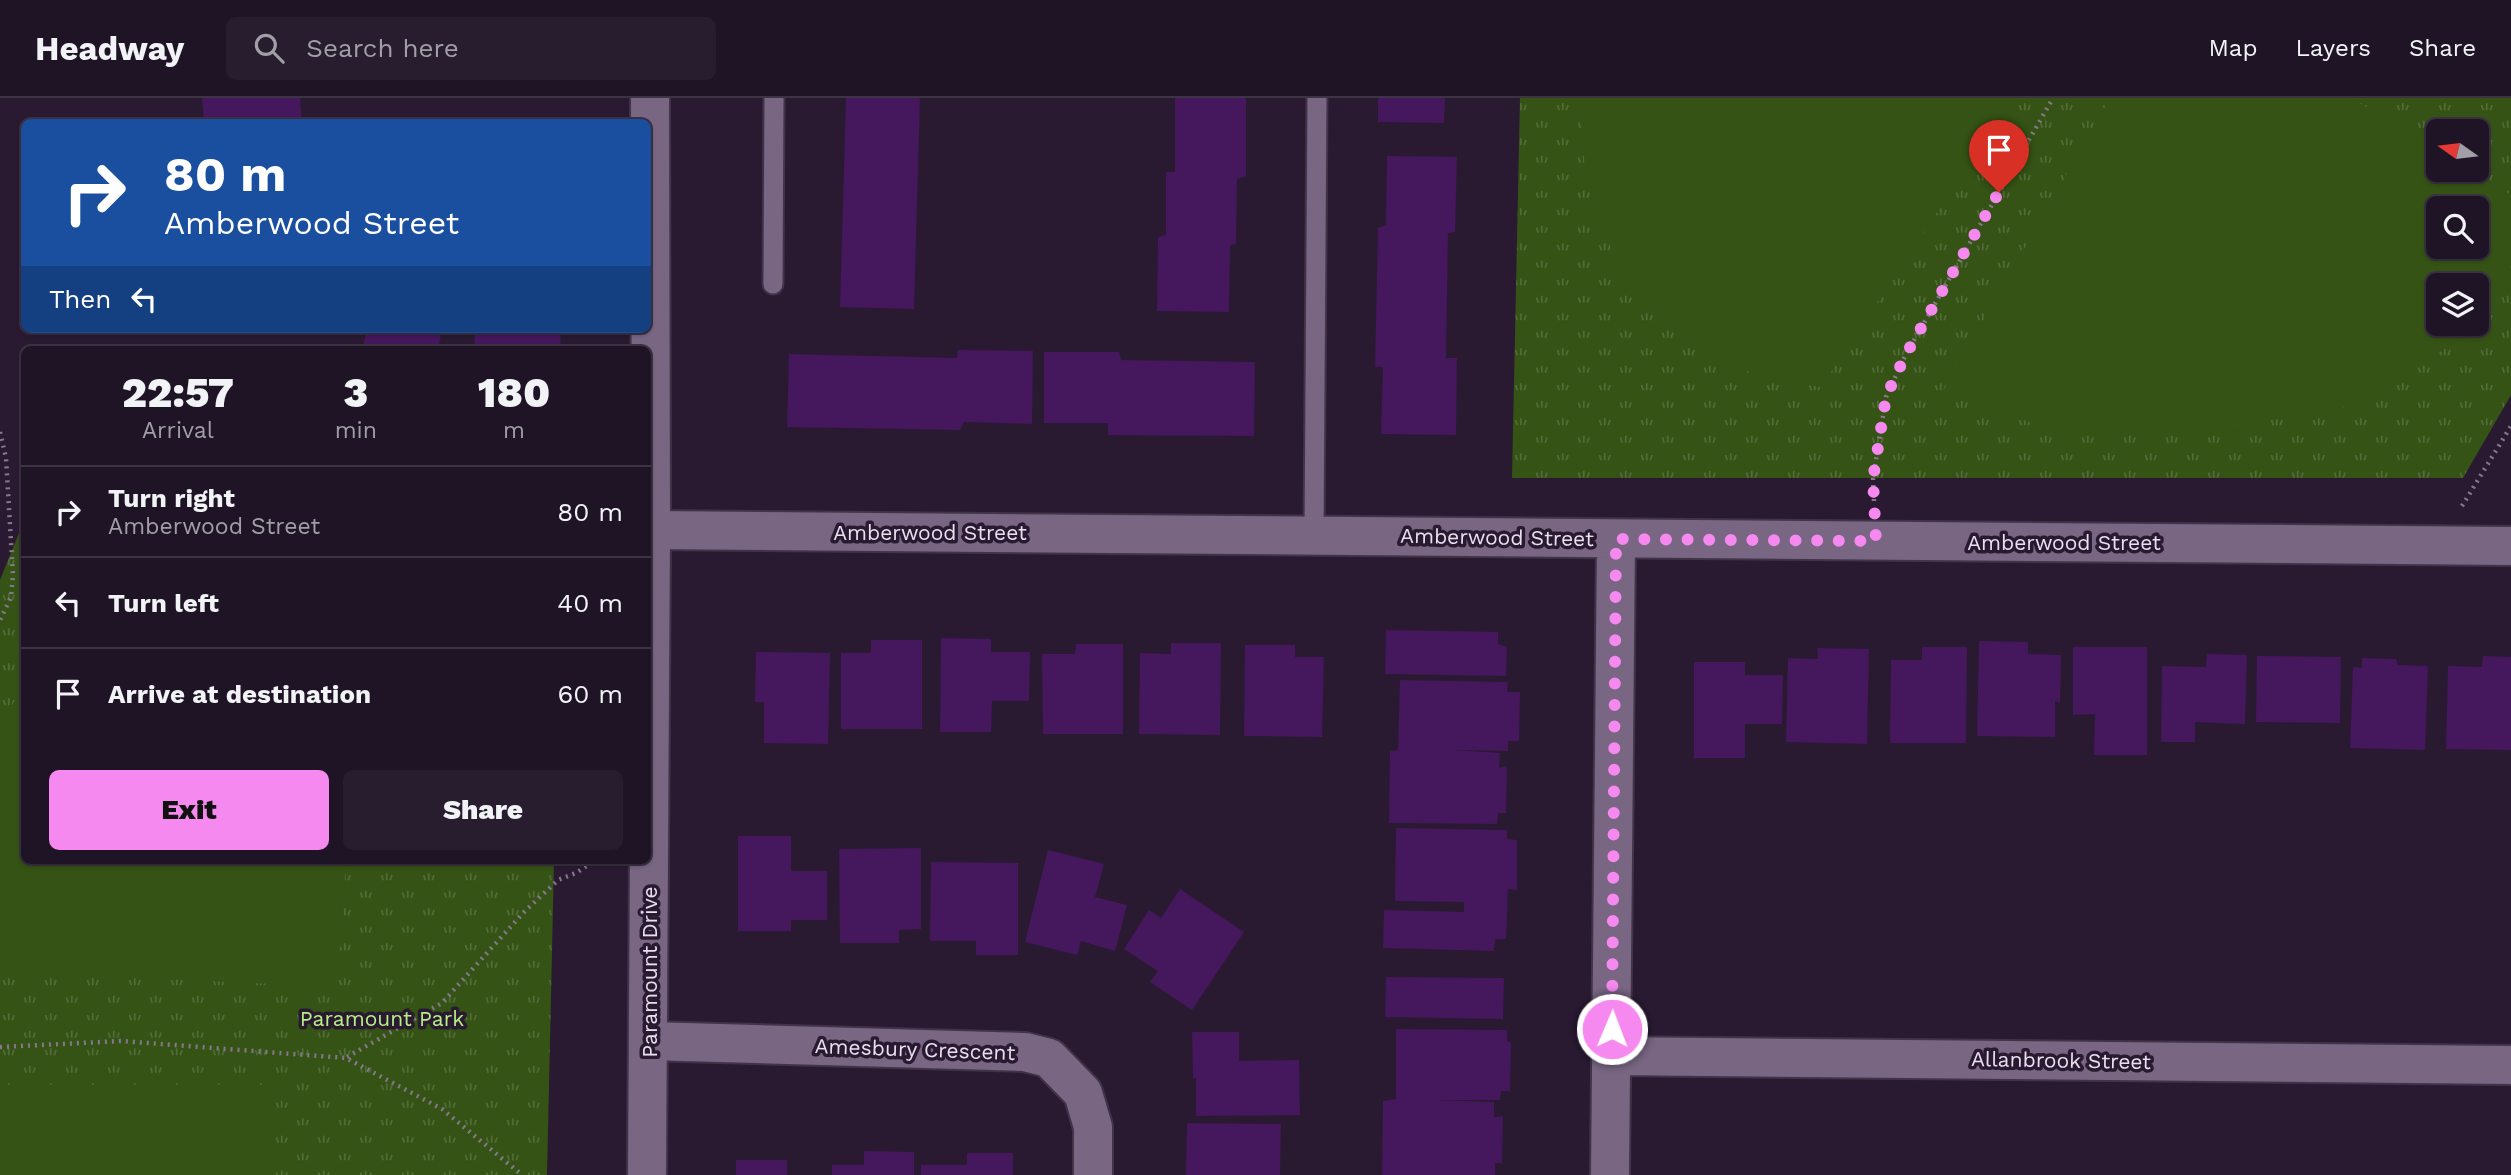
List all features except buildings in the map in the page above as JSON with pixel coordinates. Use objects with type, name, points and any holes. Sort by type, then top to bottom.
[{"type":"street","name":"Paramount Drive","points":[[649,119],[650,98]]},
{"type":"street","name":"Amberwood Street","points":[[651,530],[2511,546]]},
{"type":"street","points":[[1610,1175],[1616,539]]},
{"type":"street","name":"Paramount Drive","points":[[647,1175],[650,864]]},
{"type":"street","name":"Amesbury Crescent","points":[[649,1041],[1025,1052],[1049,1058],[1083,1093],[1093,1127],[1093,1175]]},
{"type":"street","name":"Allanbrook Street","points":[[1612,1056],[2511,1065]]},
{"type":"lane","points":[[773,284],[775,98]]},
{"type":"lane","points":[[1314,534],[1317,98]]},
{"type":"path","points":[[1876,541],[1873,479],[1886,397],[1905,356],[2053,98]]},
{"type":"path","points":[[2444,545],[2466,498],[2511,426]]},
{"type":"path","points":[[0,432],[6,458],[13,576],[10,597],[0,620]]},
{"type":"path","points":[[346,1058],[442,1003],[549,888],[558,880],[590,864]]},
{"type":"path","points":[[0,1047],[121,1041],[346,1058],[442,1109],[522,1175]]},
{"type":"green space","points":[[1520,98],[2511,98],[2511,395],[2463,478],[1512,478]]},
{"type":"green space","points":[[1582,98],[2013,98],[1821,387],[1760,378],[1679,334],[1618,266],[1585,180]]},
{"type":"green space","points":[[2110,98],[2351,98],[2426,144],[2426,182],[2489,182],[2511,195],[2511,264],[2489,297],[2489,273],[2426,273],[2426,336],[2464,336],[2462,339],[2339,410],[2185,433],[2054,430],[1942,393]]},
{"type":"green space","name":"Paramount Park","points":[[21,532],[21,864],[554,864],[547,1175],[0,1175],[0,580]]},
{"type":"green space","points":[[21,692],[21,864],[346,864],[339,965],[316,986],[0,971],[0,723]]},
{"type":"green space","points":[[0,1085],[271,1085],[271,1175],[0,1175]]},
{"type":"route","points":[[1612,1029],[1616,539],[1876,541],[1873,479],[1886,397],[1905,356],[1999,192]]}]
